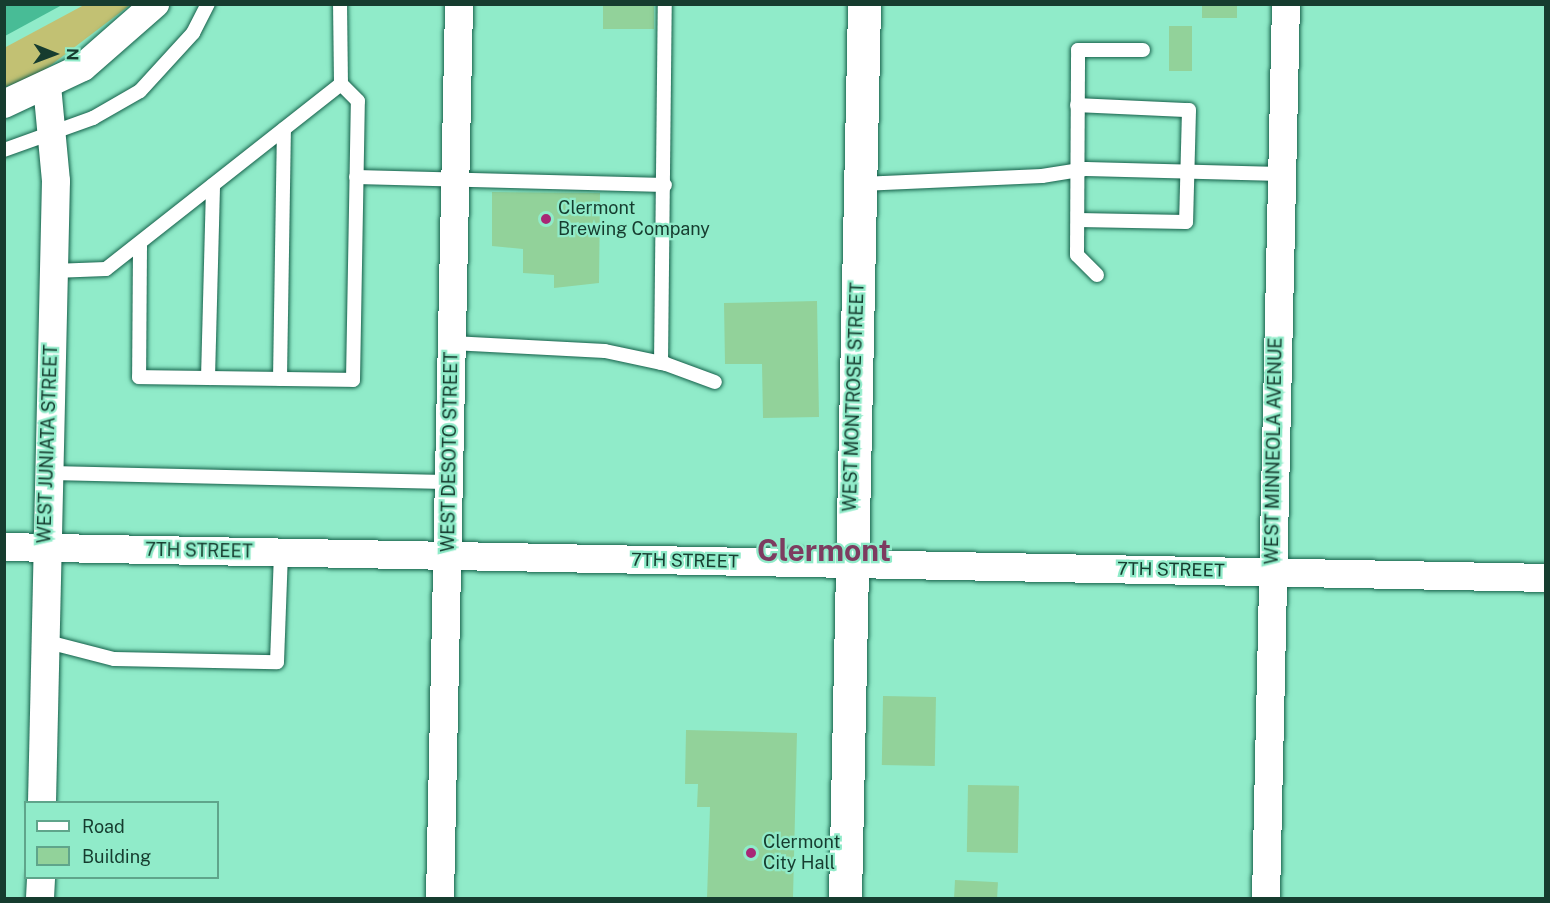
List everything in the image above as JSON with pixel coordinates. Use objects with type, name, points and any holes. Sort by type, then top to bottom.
[{"type":"street","points":[[4,104],[47,86],[111,46],[155,4]]},
{"type":"street","name":"WEST DESOTO STREET","points":[[440,898],[459,4]]},
{"type":"street","name":"WEST MONTROSE STREET","points":[[845,898],[850,564],[864,4]]},
{"type":"street","name":"WEST MINNEOLA AVENUE","points":[[1266,898],[1286,4]]},
{"type":"street","name":"WEST JUNIATA STREET","points":[[42,801],[45,548],[53,271],[53,132],[47,86]]},
{"type":"street","name":"7TH STREET","points":[[4,547],[1545,578]]},
{"type":"street","points":[[40,898],[41,879]]},
{"type":"lane","points":[[4,150],[53,132],[140,91],[193,33],[208,4]]},
{"type":"lane","points":[[140,246],[139,377],[353,380],[358,101],[341,84],[340,4]]},
{"type":"lane","points":[[661,363],[665,185],[665,4]]},
{"type":"lane","points":[[1097,274],[1077,255],[1075,171],[1078,50],[1143,50]]},
{"type":"lane","points":[[53,271],[106,269],[140,246],[341,84]]},
{"type":"lane","points":[[1077,105],[1189,110],[1186,222],[1077,220]]},
{"type":"lane","points":[[280,379],[284,129]]},
{"type":"lane","points":[[860,184],[1075,171],[1281,174]]},
{"type":"lane","points":[[356,177],[665,185]]},
{"type":"lane","points":[[208,378],[213,185]]},
{"type":"lane","points":[[452,343],[605,351],[661,363],[715,382]]},
{"type":"lane","points":[[47,473],[449,482]]},
{"type":"lane","points":[[44,641],[114,659],[277,662],[281,553]]},
{"type":"shaded area","points":[[5,4],[62,4],[62,5],[5,36]]},
{"type":"shaded area","points":[[84,5],[130,5],[38,75],[5,87],[4,48]]},
{"type":"building","points":[[603,4],[654,4],[654,29],[603,29]]},
{"type":"building","points":[[1202,4],[1237,4],[1237,18],[1202,18]]},
{"type":"building","points":[[1169,26],[1192,26],[1192,71],[1169,71]]},
{"type":"building","name":"Clermont Brewing Company","points":[[492,192],[600,193],[599,283],[554,288],[554,275],[523,273],[523,249],[492,246]]},
{"type":"building","points":[[817,301],[819,417],[763,418],[762,364],[725,364],[724,303]]},
{"type":"building","points":[[883,696],[936,697],[935,766],[882,765]]},
{"type":"building","name":"Clermont City Hall","points":[[686,730],[797,733],[793,898],[707,898],[710,807],[697,807],[698,784],[685,784]]},
{"type":"building","points":[[968,785],[1019,786],[1018,853],[967,852]]},
{"type":"building","points":[[955,880],[998,882],[997,898],[954,898]]},
{"type":"place","name":"Clermont Brewing Company","points":[[546,219]]},
{"type":"place","name":"Clermont City Hall","points":[[751,853]]},
{"type":"district","name":"Clermont","points":[[824,550]]}]
